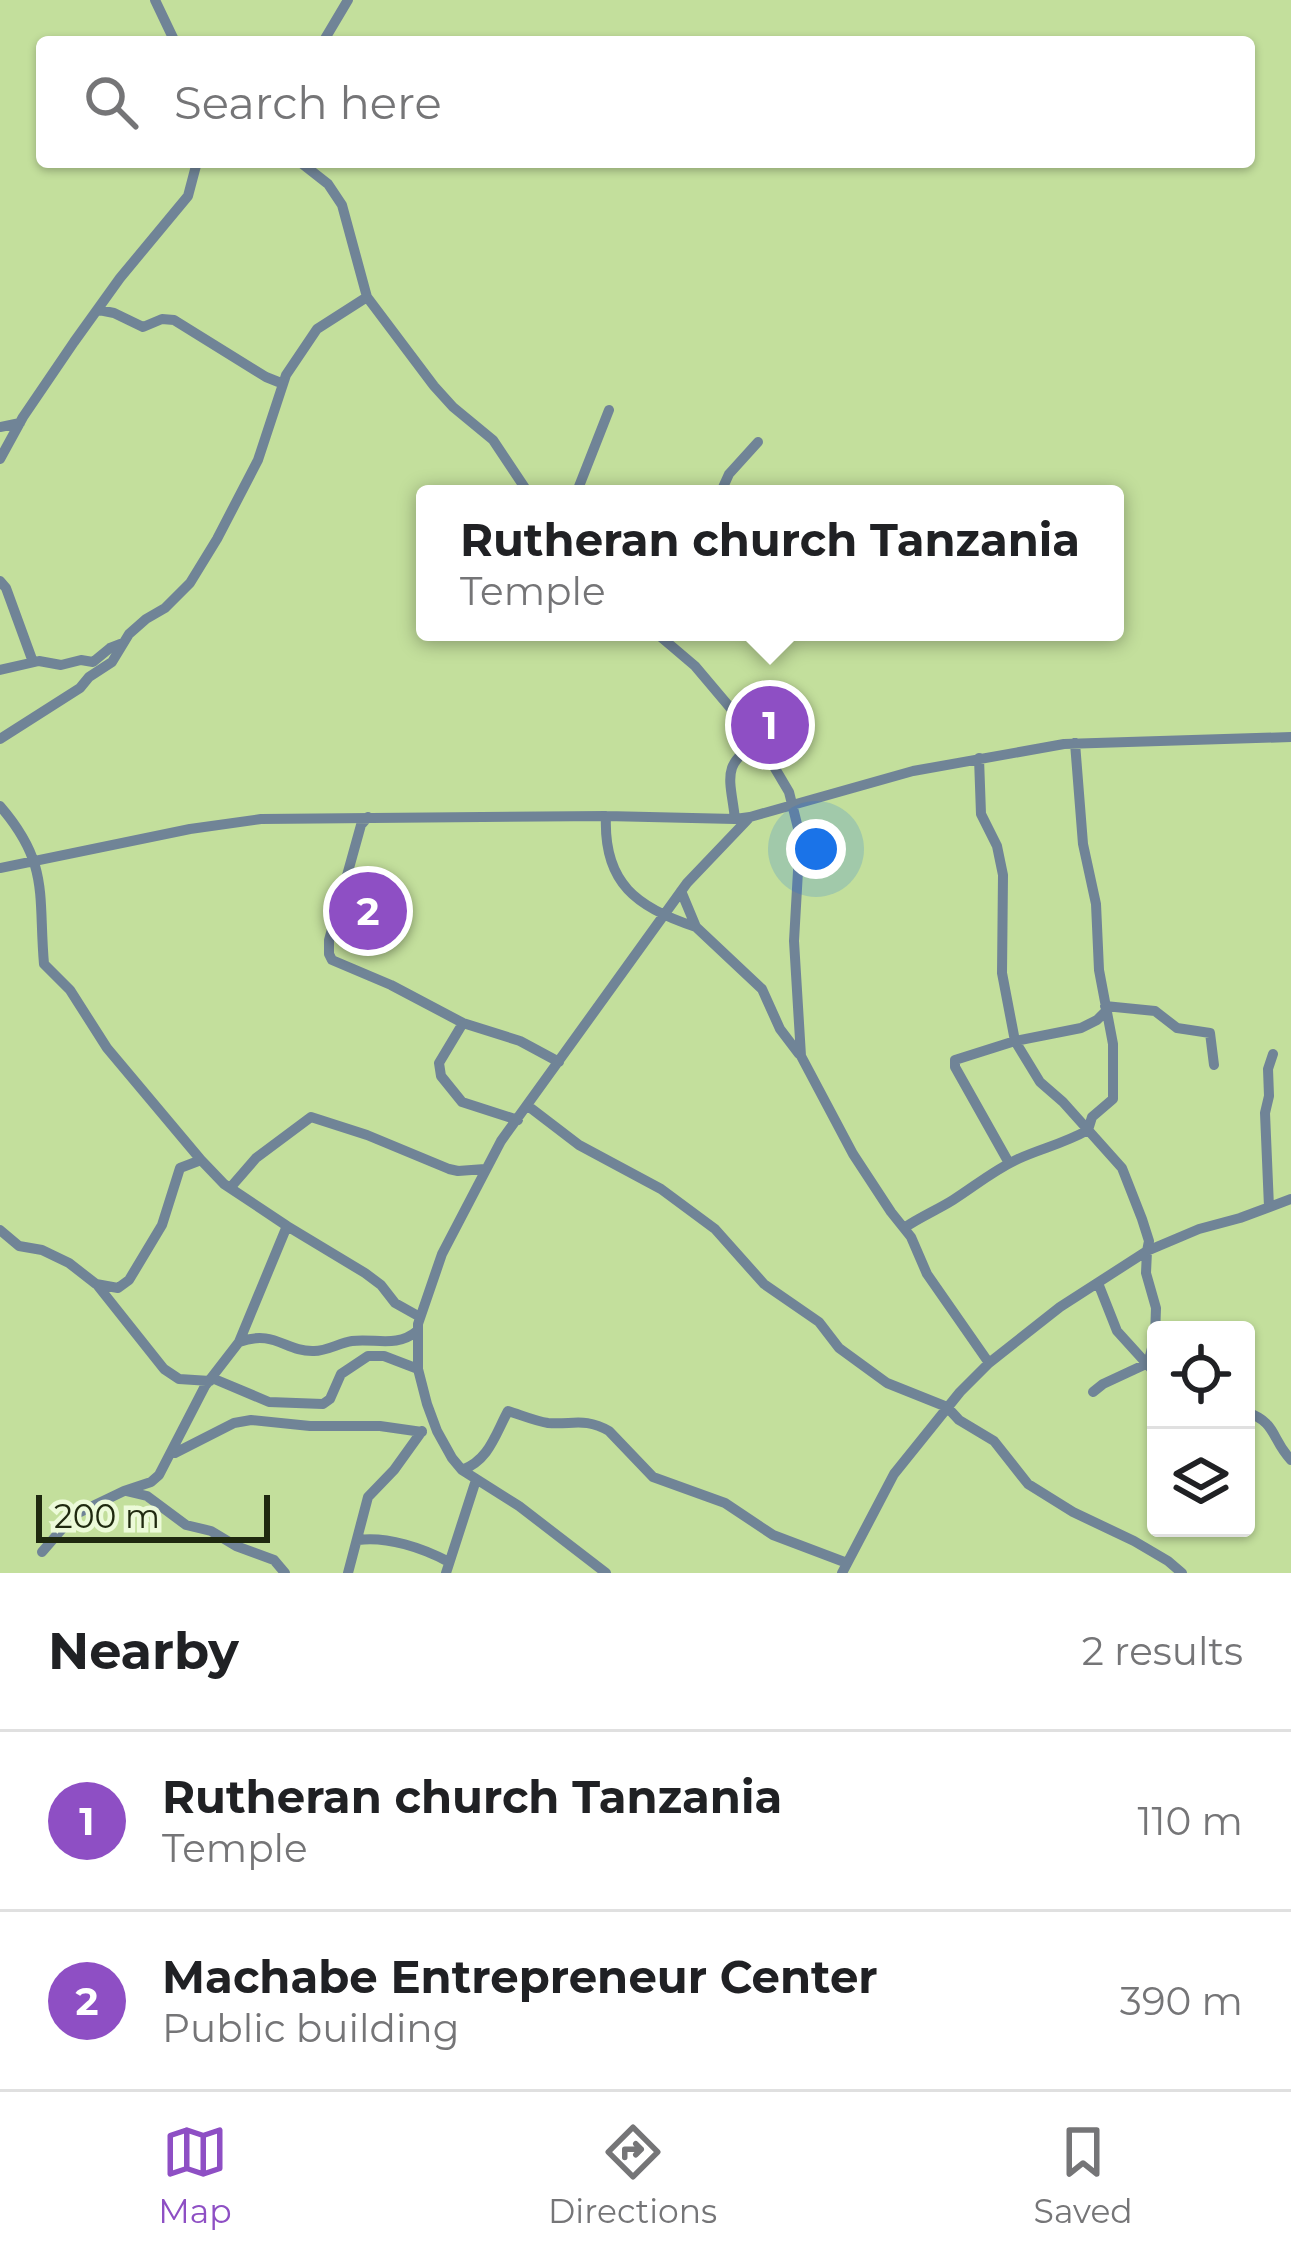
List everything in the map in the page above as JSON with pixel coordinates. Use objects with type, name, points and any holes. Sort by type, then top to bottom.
[{"type":"street","points":[[155,0],[173,36]]},
{"type":"street","points":[[327,36],[348,0]]},
{"type":"street","points":[[0,460],[74,342],[188,196],[195,168]]},
{"type":"street","points":[[314,168],[341,205],[367,297],[434,386],[493,440],[524,485]]},
{"type":"street","points":[[0,739],[77,690],[112,662],[141,623],[180,596],[258,460],[281,383],[317,329],[367,297]]},
{"type":"street","points":[[98,310],[142,327],[174,320],[281,383]]},
{"type":"street","points":[[580,485],[609,410]]},
{"type":"street","points":[[0,428],[20,424]]},
{"type":"street","points":[[724,485],[758,442]]},
{"type":"street","points":[[0,580],[33,662]]},
{"type":"street","points":[[665,641],[694,666],[760,743],[794,804],[800,836],[794,955],[801,1056]]},
{"type":"street","points":[[0,670],[42,661],[61,665],[93,662],[123,643]]},
{"type":"street","points":[[0,868],[261,819],[735,819],[913,771],[1075,743],[1291,737]]},
{"type":"street","points":[[735,819],[731,767],[742,752],[760,743]]},
{"type":"street","points":[[904,1228],[1009,1163],[1088,1130],[1092,1117],[1115,1094],[1114,1044],[1098,961],[1099,931],[1080,817],[1075,743]]},
{"type":"street","points":[[979,758],[981,814],[998,846],[1003,875],[1002,973],[1016,1041],[1040,1082],[1126,1176],[1148,1241],[1146,1273],[1156,1308],[1154,1342],[1146,1364],[1093,1392]]},
{"type":"street","points":[[0,806],[35,860],[44,964],[70,990],[107,1048],[230,1188],[365,1273],[395,1303],[420,1317]]},
{"type":"street","points":[[606,816],[614,869],[639,902],[697,927]]},
{"type":"street","points":[[368,817],[361,825],[329,940],[330,957],[463,1023],[520,1041],[559,1062]]},
{"type":"street","points":[[606,1573],[519,1506],[462,1470],[432,1419],[418,1369],[417,1331],[442,1255],[485,1169],[681,891],[750,817]]},
{"type":"street","points":[[681,891],[697,927],[762,989],[853,1154],[989,1363]]},
{"type":"street","points":[[1009,1163],[955,1064],[958,1058],[1082,1028],[1106,1009]]},
{"type":"street","points":[[1106,1009],[1155,1011],[1177,1028],[1206,1031],[1211,1036],[1214,1065]]},
{"type":"street","points":[[463,1023],[440,1063],[441,1076],[462,1102],[518,1120]]},
{"type":"street","points":[[1269,1207],[1265,1113],[1273,1054]]},
{"type":"street","points":[[528,1106],[578,1144],[661,1189],[715,1229],[771,1291],[819,1322],[839,1348],[879,1378],[947,1407],[994,1442],[1028,1484],[1134,1541],[1182,1573]]},
{"type":"street","points":[[230,1188],[269,1147],[311,1117],[454,1170],[485,1169]]},
{"type":"street","points":[[96,1284],[125,1285],[162,1225],[180,1168],[201,1160]]},
{"type":"street","points":[[462,1470],[486,1454],[508,1412],[550,1423],[575,1420],[600,1426],[652,1477],[724,1503],[773,1535],[845,1568],[894,1474],[989,1363],[1072,1298],[1148,1252],[1198,1229],[1291,1199]]},
{"type":"street","points":[[42,1552],[68,1519],[156,1479],[211,1379],[239,1342],[287,1226]]},
{"type":"street","points":[[0,1230],[19,1246],[42,1250],[69,1263],[96,1284],[164,1369],[188,1381],[211,1379],[269,1402],[323,1403],[330,1399],[338,1377],[368,1356],[380,1355],[418,1369]]},
{"type":"street","points":[[1127,1266],[1146,1273]]},
{"type":"street","points":[[1098,1283],[1117,1330],[1146,1364]]},
{"type":"street","points":[[239,1342],[265,1337],[318,1351],[355,1340],[401,1342],[417,1331]]},
{"type":"street","points":[[1255,1416],[1266,1421],[1291,1460]]},
{"type":"street","points":[[347,1573],[368,1497],[432,1419]]},
{"type":"street","points":[[172,1455],[234,1423],[250,1420],[422,1432]]},
{"type":"street","points":[[358,1540],[392,1542],[447,1568],[476,1480]]},
{"type":"street","points":[[124,1491],[147,1496],[182,1524],[274,1560],[285,1573]]},
{"type":"place","name":"Rutheran church Tanzania","points":[[770,725]]},
{"type":"place","name":"Machabe Entrepreneur Center","points":[[368,911]]}]
